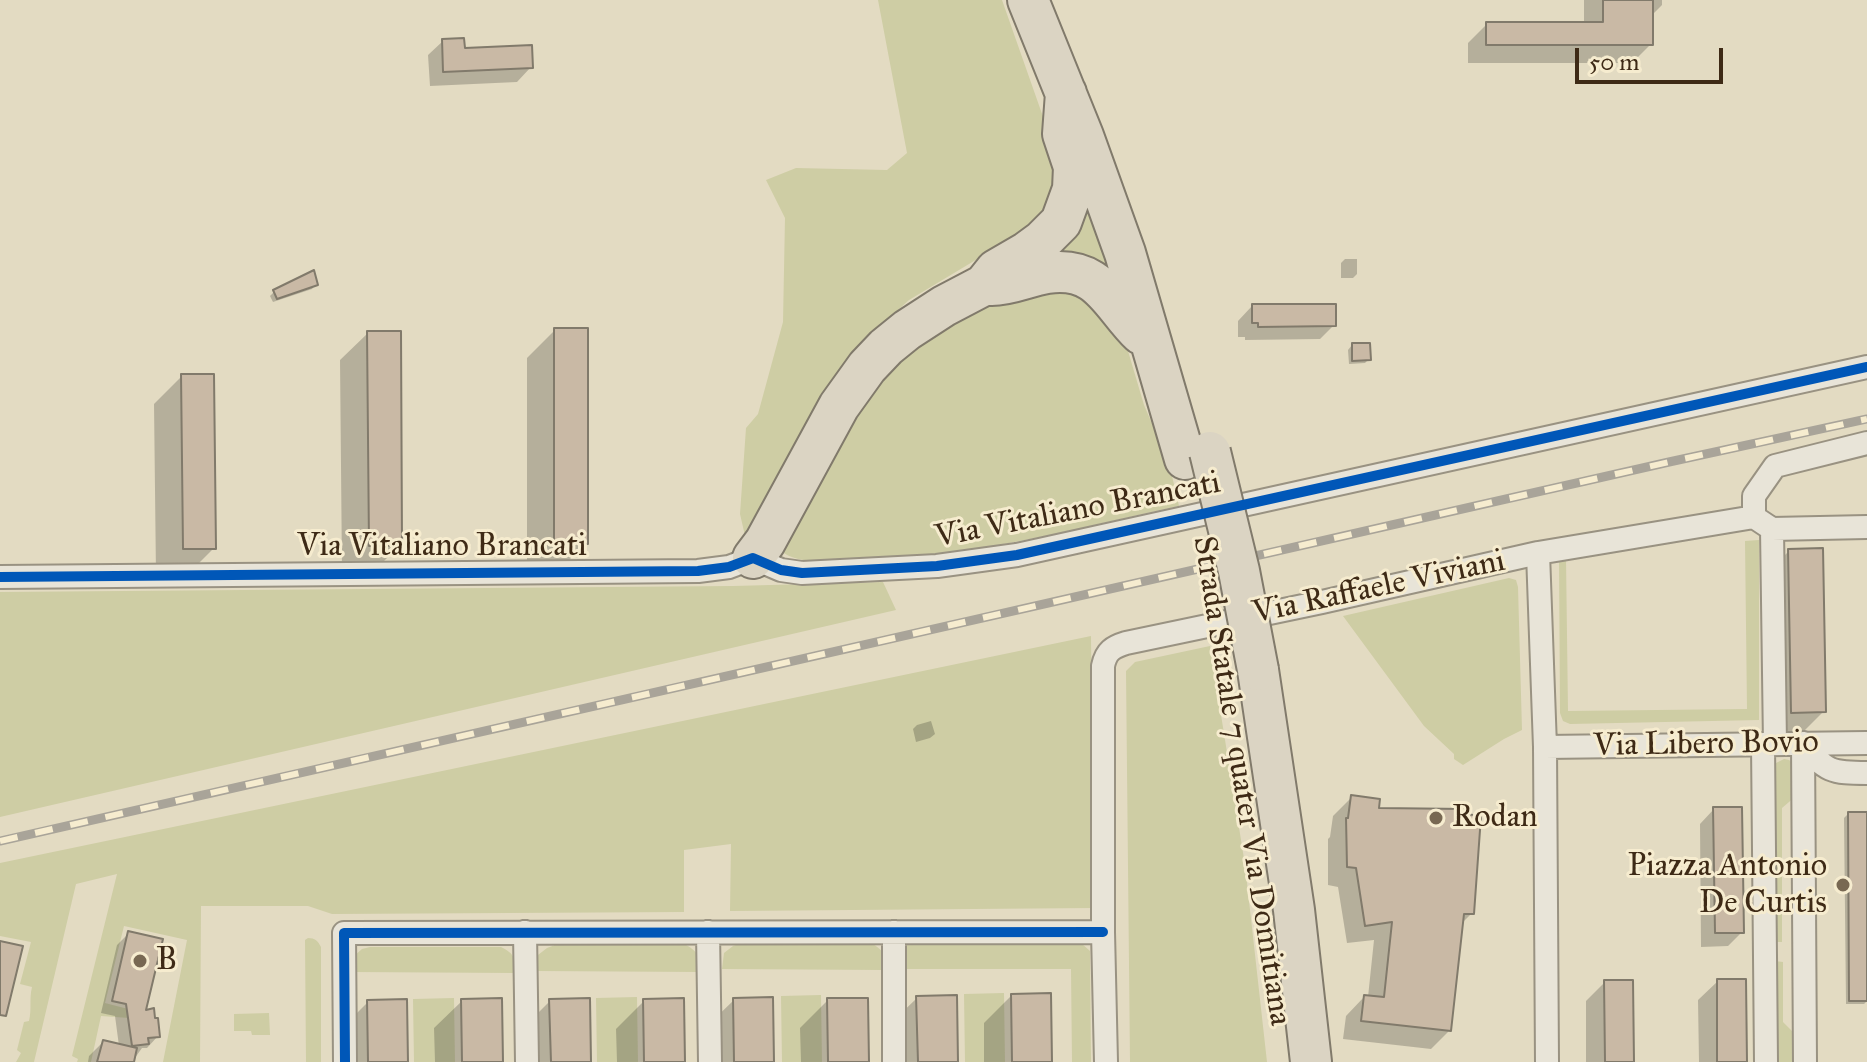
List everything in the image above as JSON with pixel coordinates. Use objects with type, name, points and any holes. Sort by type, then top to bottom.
[{"type":"highway","name":"Strada Statale 7 quater Via Domitiana","points":[[1051,1],[1066,93],[1125,253],[1153,346],[1236,556],[1257,842],[1284,1062]]},
{"type":"highway","name":"Strada Statale 7 quater Via Domitiana","points":[[1051,1],[1114,143],[1165,292],[1198,456]]},
{"type":"highway","points":[[753,558],[772,530],[839,406],[867,367],[907,330],[984,285],[996,270],[1042,241],[1061,222],[1073,189],[1074,167],[1063,134],[1066,93]]},
{"type":"highway","points":[[984,285],[1005,285],[1049,273],[1072,273],[1084,277],[1111,296],[1125,319],[1153,346]]},
{"type":"highway","name":"Strada Statale 7 quater Via Domitiana","points":[[1245,673],[1294,910],[1311,1062]]},
{"type":"street","name":"Via Vitaliano Brancati","points":[[0,577],[698,571],[729,567],[753,558],[781,570],[825,573],[991,560],[1867,367]]},
{"type":"street","points":[[1766,1062],[1769,744],[1763,523],[1754,496],[1775,466],[1867,443]]},
{"type":"street","name":"Via Raffaele Viviani","points":[[1106,1062],[1103,666],[1109,650],[1126,643],[1538,553],[1763,523],[1867,527]]},
{"type":"street","points":[[1538,553],[1545,747],[1547,1062]]},
{"type":"street","points":[[1803,743],[1825,768],[1837,772],[1867,773]]},
{"type":"street","points":[[1803,743],[1805,1062]]},
{"type":"street","name":"Via Libero Bovio","points":[[1545,747],[1867,743]]},
{"type":"street","points":[[525,932],[527,1062]]},
{"type":"street","points":[[708,932],[710,1062]]},
{"type":"street","points":[[894,932],[894,1062]]},
{"type":"street","points":[[345,1062],[344,933],[1103,932]]},
{"type":"street","points":[[1765,955],[1804,955]]},
{"type":"green space","points":[[878,0],[1002,0],[1054,148],[1059,175],[1043,213],[1024,231],[909,300],[855,349],[833,381],[746,540],[740,514],[746,428],[758,414],[783,322],[785,218],[766,180],[796,168],[887,170],[907,153]]},
{"type":"green space","points":[[1089,199],[1114,274],[1055,252]]},
{"type":"green space","points":[[1068,283],[1123,334],[1144,405],[1169,463],[1179,506],[1029,539],[937,554],[814,561],[796,558],[780,550],[853,409],[898,355],[1004,295]]},
{"type":"green space","points":[[1759,540],[1759,720],[1570,724],[1563,721],[1560,713],[1559,558],[1566,558],[1568,711],[1747,709],[1745,541]]},
{"type":"green space","points":[[1509,578],[1516,580],[1518,587],[1522,730],[1463,765],[1424,726],[1343,616]]},
{"type":"green space","points":[[883,582],[896,610],[0,817],[0,592]]},
{"type":"green space","points":[[1091,636],[1094,908],[730,911],[731,844],[684,850],[684,912],[332,914],[308,906],[201,906],[200,1062],[163,1062],[187,940],[124,926],[105,1003],[136,1011],[129,1018],[101,1016],[91,1062],[77,1062],[78,1059],[72,1056],[117,874],[76,884],[34,1062],[16,1062],[21,1053],[17,1050],[24,1022],[29,1021],[30,1017],[32,987],[20,984],[31,942],[0,936],[0,863]]},
{"type":"green space","points":[[1210,646],[1245,865],[1267,1062],[1130,1062],[1126,671],[1135,662]]},
{"type":"green space","points":[[1784,759],[1794,764],[1796,796],[1782,808],[1782,942],[1775,942],[1774,768]]},
{"type":"green space","points":[[305,940],[316,940],[321,947],[321,1062],[306,1062]]},
{"type":"green space","points":[[909,942],[1081,943],[1090,951],[1091,1062],[1072,1062],[1071,969],[902,969],[904,950]]},
{"type":"green space","points":[[741,943],[871,943],[883,954],[885,970],[722,969],[724,953]]},
{"type":"green space","points":[[555,945],[686,945],[698,956],[700,972],[536,971],[538,955]]},
{"type":"green space","points":[[370,947],[501,947],[513,957],[515,973],[351,972],[354,956]]},
{"type":"green space","points":[[1775,961],[1783,962],[1783,1022],[1798,1037],[1794,1062],[1777,1062]]},
{"type":"green space","points":[[1004,993],[1005,1062],[965,1062],[964,994]]},
{"type":"green space","points":[[821,995],[822,1062],[782,1062],[781,996]]},
{"type":"green space","points":[[637,997],[638,1062],[597,1062],[596,998]]},
{"type":"green space","points":[[454,998],[455,1062],[414,1062],[413,999]]},
{"type":"green space","points":[[269,1013],[270,1035],[234,1031],[234,1014]]},
{"type":"building","points":[[1603,0],[1653,0],[1653,45],[1486,45],[1486,22],[1603,22]]},
{"type":"building","points":[[464,38],[465,48],[532,45],[533,68],[443,72],[442,39]]},
{"type":"building","points":[[314,270],[318,285],[277,299],[273,290]]},
{"type":"building","points":[[1252,304],[1336,304],[1336,326],[1258,327],[1258,323],[1252,323]]},
{"type":"building","points":[[554,328],[588,328],[588,544],[554,544]]},
{"type":"building","points":[[367,331],[401,331],[402,546],[369,546]]},
{"type":"building","points":[[1352,343],[1370,343],[1371,360],[1352,361]]},
{"type":"building","points":[[181,374],[214,374],[216,549],[183,549]]},
{"type":"building","points":[[1823,548],[1826,712],[1791,713],[1788,549]]},
{"type":"building","points":[[1351,795],[1380,799],[1379,808],[1465,809],[1466,814],[1481,816],[1474,914],[1464,914],[1451,1031],[1361,1021],[1364,995],[1384,997],[1392,922],[1365,926],[1356,868],[1347,867],[1346,818]]},
{"type":"building","points":[[1713,807],[1742,807],[1744,933],[1715,933]]},
{"type":"building","points":[[1848,812],[1867,812],[1867,1001],[1849,1001]]},
{"type":"building","name":"B","points":[[128,931],[163,939],[146,1010],[154,1008],[160,1037],[148,1038],[149,1044],[132,1046],[126,1004],[112,1001]]},
{"type":"building","points":[[0,941],[23,946],[6,1016],[0,1015]]},
{"type":"building","points":[[1717,979],[1746,979],[1747,1062],[1717,1062]]},
{"type":"building","points":[[1604,980],[1633,980],[1634,1062],[1605,1062]]},
{"type":"building","points":[[1051,993],[1052,1062],[1012,1062],[1011,994]]},
{"type":"building","points":[[957,995],[958,1062],[918,1062],[916,996]]},
{"type":"building","points":[[773,997],[774,1062],[734,1062],[733,998]]},
{"type":"building","points":[[502,998],[503,1062],[462,1062],[461,999]]},
{"type":"building","points":[[590,998],[591,1062],[551,1062],[549,999]]},
{"type":"building","points":[[684,998],[685,1062],[644,1062],[643,999]]},
{"type":"building","points":[[827,998],[868,998],[869,1062],[828,1062]]},
{"type":"building","points":[[407,999],[408,1062],[368,1062],[367,1000]]},
{"type":"building","points":[[103,1040],[137,1048],[134,1062],[97,1062]]},
{"type":"railway","points":[[0,841],[1867,419]]},
{"type":"cycle path","points":[[0,577],[698,571],[729,567],[753,558],[781,570],[802,573],[937,566],[1017,555],[1867,367]]},
{"type":"cycle path","points":[[345,1062],[344,933],[1103,932]]},
{"type":"place","name":"Rodan","points":[[1436,818]]},
{"type":"place","name":"Piazza Antonio De Curtis","points":[[1843,885]]},
{"type":"place","name":"B","points":[[140,961]]}]
